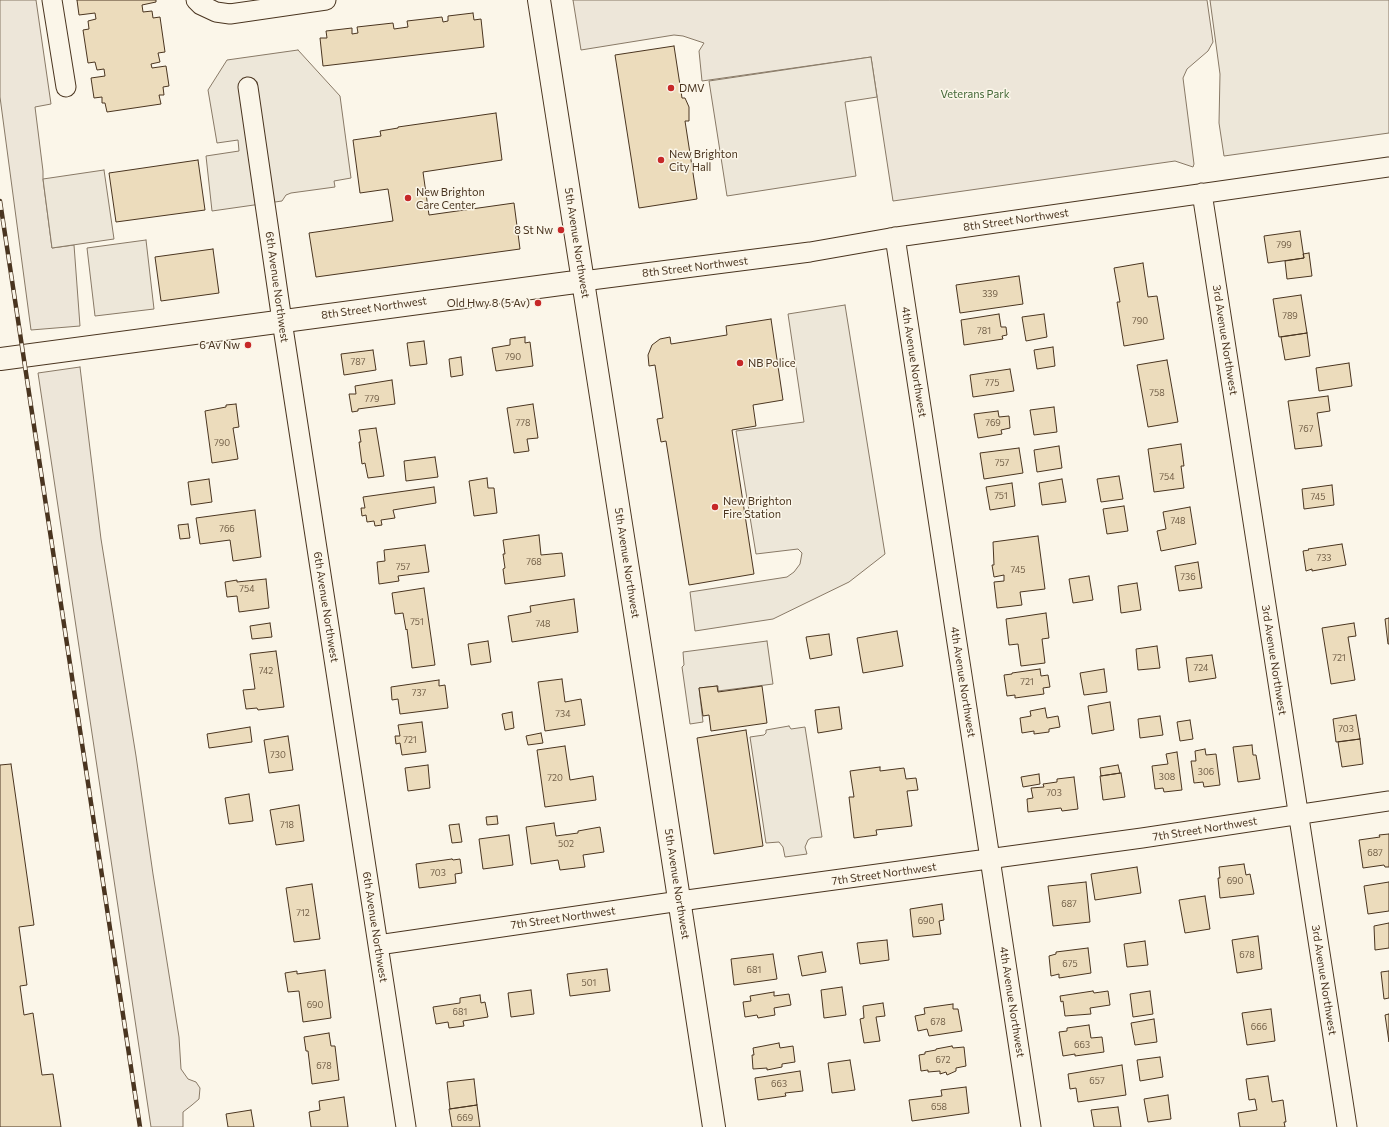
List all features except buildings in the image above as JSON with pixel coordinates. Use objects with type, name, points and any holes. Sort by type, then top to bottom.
[{"type":"street","points":[[52,0],[66,87]]},
{"type":"street","points":[[196,0],[201,5],[216,12],[230,14],[326,0]]},
{"type":"street","name":"5th Avenue Northwest","points":[[539,0],[714,1127]]},
{"type":"street","name":"6th Avenue Northwest","points":[[248,87],[282,321],[406,1127]]},
{"type":"street","name":"8th Street Northwest","points":[[0,359],[582,280],[810,252],[895,237],[1389,167]]},
{"type":"street","name":"3rd Avenue Northwest","points":[[1202,193],[1347,1127]]},
{"type":"street","name":"4th Avenue Northwest","points":[[895,237],[1031,1127]]},
{"type":"street","name":"7th Street Northwest","points":[[378,945],[680,901],[1142,838],[1389,801]]},
{"type":"green space","points":[[0,0],[36,0],[51,104],[35,107],[52,248],[74,245],[80,326],[31,330],[0,97]]},
{"type":"green space","name":"Veterans Park","points":[[573,0],[1207,0],[1213,42],[1208,51],[1187,69],[1183,78],[1194,164],[1193,167],[1175,161],[893,201],[871,57],[702,81],[699,51],[704,43],[683,36],[674,35],[581,50]]},
{"type":"green space","points":[[80,367],[101,539],[179,1037],[181,1069],[188,1079],[196,1082],[200,1088],[199,1099],[183,1112],[183,1127],[151,1127],[38,373]]},
{"type":"shaded area","points":[[1210,0],[1389,0],[1389,133],[1224,156],[1219,123],[1220,74]]},
{"type":"shaded area","points":[[298,50],[340,96],[351,178],[334,181],[335,187],[291,193],[286,195],[282,201],[212,211],[206,156],[239,151],[238,140],[217,143],[208,90],[227,60]]},
{"type":"shaded area","points":[[871,57],[877,97],[845,102],[856,176],[727,196],[709,81]]},
{"type":"shaded area","points":[[104,170],[114,239],[52,248],[43,179]]},
{"type":"shaded area","points":[[146,240],[154,309],[95,316],[87,248]]},
{"type":"shaded area","points":[[845,305],[885,554],[849,582],[773,619],[695,631],[690,592],[787,577],[794,572],[800,564],[802,553],[798,549],[756,554],[736,431],[804,422],[788,314]]},
{"type":"shaded area","points":[[767,641],[773,684],[718,691],[718,686],[699,688],[703,722],[690,724],[682,667],[684,665],[683,652]]},
{"type":"shaded area","points":[[789,726],[791,729],[805,727],[822,837],[811,838],[808,840],[805,847],[807,854],[785,857],[783,847],[779,842],[766,843],[750,737],[764,735],[766,730]]},
{"type":"railway","points":[[0,201],[140,1127]]},
{"type":"place","name":"DMV","points":[[671,88]]},
{"type":"place","name":"New Brighton City Hall","points":[[661,160]]},
{"type":"place","name":"New Brighton Care Center","points":[[408,198]]},
{"type":"place","name":"8 St Nw","points":[[561,230]]},
{"type":"place","name":"Old Hwy 8 (5 Av)","points":[[538,303]]},
{"type":"place","name":"6 Av Nw","points":[[248,345]]},
{"type":"place","name":"NB Police","points":[[740,363]]},
{"type":"place","name":"New Brighton Fire Station","points":[[715,507]]}]
